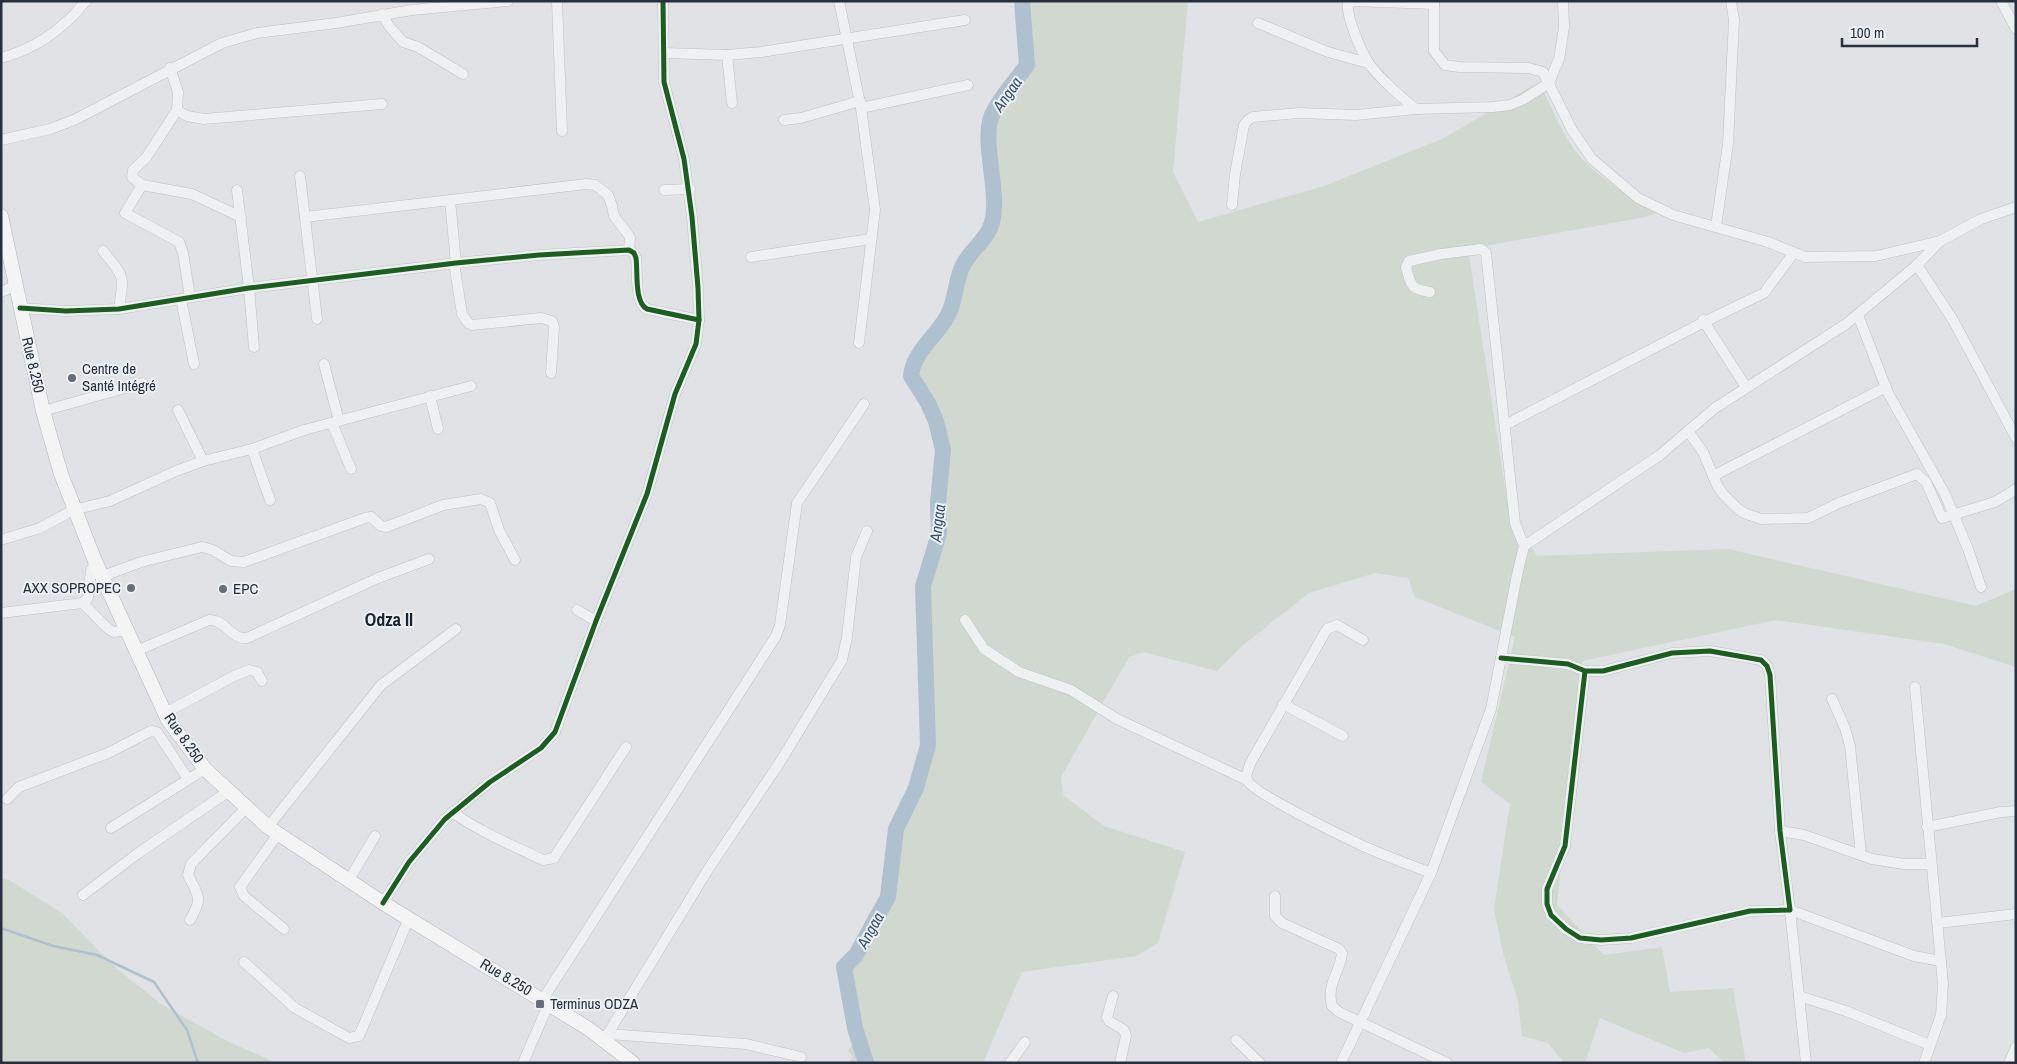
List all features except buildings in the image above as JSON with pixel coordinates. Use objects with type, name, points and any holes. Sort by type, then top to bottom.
[{"type":"highway","name":"Rue 8.250","points":[[1,216],[43,411],[73,510],[165,713],[205,769],[273,830],[384,903],[606,1037],[633,1063]]},
{"type":"street","points":[[1,58],[14,55],[40,42],[72,19],[86,1]]},
{"type":"street","points":[[1,140],[50,129],[74,120],[170,68],[222,43],[258,32],[336,23],[382,14],[508,1]]},
{"type":"street","points":[[557,1],[562,131]]},
{"type":"street","points":[[384,903],[415,855],[452,812],[490,782],[541,748],[552,738],[646,494],[675,394],[696,344],[699,320],[698,288],[690,189],[664,82],[663,1]]},
{"type":"street","points":[[839,1],[860,104],[875,210],[859,343]]},
{"type":"street","points":[[1232,205],[1235,174],[1244,125],[1248,120],[1253,117],[1300,113],[1356,115],[1416,109],[1510,105],[1524,99],[1549,83],[1559,59],[1564,26],[1563,1]]},
{"type":"street","points":[[1716,226],[1728,144],[1734,20],[1731,1]]},
{"type":"street","points":[[2001,1],[2016,29]]},
{"type":"street","points":[[1416,109],[1368,63],[1348,17],[1348,4],[1353,2],[1434,3],[1434,52],[1445,65],[1538,69],[1543,72],[1572,130],[1592,158],[1638,198],[1673,215],[1768,242],[1793,254],[1824,258],[1876,256],[1940,241],[1981,219],[2016,207]]},
{"type":"street","points":[[382,14],[403,42],[418,47],[463,74]]},
{"type":"street","points":[[664,53],[727,55],[762,52],[965,20]]},
{"type":"street","points":[[1258,23],[1328,52],[1368,63]]},
{"type":"street","points":[[727,55],[732,103]]},
{"type":"street","points":[[170,68],[178,92],[177,110],[146,158],[132,174],[132,177],[137,183],[142,185],[192,194],[241,217]]},
{"type":"street","points":[[784,120],[802,118],[860,104],[968,85]]},
{"type":"street","points":[[177,110],[187,116],[204,119],[382,104]]},
{"type":"street","points":[[300,176],[317,319]]},
{"type":"street","points":[[305,217],[586,184],[595,185],[608,195],[614,216],[630,237],[630,250]]},
{"type":"street","points":[[142,185],[126,213],[178,242],[183,253],[185,298],[194,364]]},
{"type":"street","points":[[664,190],[690,189]]},
{"type":"street","points":[[237,190],[254,347]]},
{"type":"street","points":[[450,200],[455,263],[462,314],[468,324],[472,325],[541,318],[552,321],[554,327],[551,373]]},
{"type":"street","points":[[750,256],[871,239]]},
{"type":"street","points":[[1524,546],[1660,455],[1715,408],[1858,315],[1917,265],[1940,241]]},
{"type":"street","points":[[1341,1063],[1430,873],[1491,710],[1524,546],[1516,523],[1486,253],[1481,249],[1409,262],[1406,266],[1412,286],[1416,289],[1430,292]]},
{"type":"street","points":[[20,308],[66,311],[120,309],[249,288],[455,263],[540,255],[630,250],[636,258],[638,299],[641,306],[646,310],[699,320]]},
{"type":"street","points":[[103,252],[122,275],[120,309]]},
{"type":"street","points":[[1505,425],[1704,321],[1764,293],[1793,254]]},
{"type":"street","points":[[1917,265],[1962,335],[1979,371],[2016,438]]},
{"type":"street","points":[[1,292],[16,285]]},
{"type":"street","points":[[1858,315],[1886,388],[1945,494],[1981,587]]},
{"type":"street","points":[[1704,321],[1746,387]]},
{"type":"street","points":[[324,364],[336,422],[351,469]]},
{"type":"street","points":[[43,411],[143,383]]},
{"type":"street","points":[[1,540],[40,528],[73,510],[110,500],[203,461],[252,449],[304,430],[471,386]]},
{"type":"street","points":[[1713,476],[1886,388]]},
{"type":"street","points":[[430,396],[438,429]]},
{"type":"street","points":[[523,1063],[546,1001],[776,636],[780,625],[797,503],[864,404]]},
{"type":"street","points":[[178,410],[203,461]]},
{"type":"street","points":[[1688,432],[1703,452],[1722,493],[1744,514],[1761,519],[1808,518],[1917,474],[1926,482],[1942,518],[1995,502],[2016,489]]},
{"type":"street","points":[[252,449],[270,500]]},
{"type":"street","points":[[103,576],[141,562],[202,548],[213,550],[231,561],[244,562],[366,518],[371,517],[381,526],[392,526],[443,505],[481,499],[490,503],[499,530],[515,560]]},
{"type":"street","points":[[801,1057],[746,1044],[606,1037],[709,868],[756,800],[842,660],[847,637],[856,557],[867,531]]},
{"type":"street","points":[[136,651],[209,620],[216,620],[224,624],[237,637],[247,638],[378,578],[429,559]]},
{"type":"street","points":[[1,613],[82,603],[88,598],[91,571],[95,561]]},
{"type":"street","points":[[82,603],[90,608],[108,629],[114,632],[127,630]]},
{"type":"street","points":[[577,610],[596,621]]},
{"type":"street","points":[[965,620],[984,649],[1019,672],[1071,690],[1117,719],[1247,780],[1252,787],[1292,810],[1356,842],[1430,873]]},
{"type":"street","points":[[1247,780],[1247,772],[1251,762],[1327,629],[1337,625],[1363,640]]},
{"type":"street","points":[[284,928],[244,896],[240,887],[273,830],[381,686],[456,629]]},
{"type":"street","points":[[1501,658],[1568,664],[1586,671],[1603,671],[1672,653],[1710,651],[1761,660],[1767,666],[1770,675],[1780,831],[1806,1063]]},
{"type":"street","points":[[165,713],[249,670],[257,672],[262,681]]},
{"type":"street","points":[[1586,671],[1565,846],[1547,889],[1547,904],[1551,915],[1566,928],[1580,938],[1601,940],[1631,938],[1750,911],[1790,910],[1914,956],[1941,961]]},
{"type":"street","points":[[1915,687],[1930,864],[1938,923],[1943,1001],[1941,1015],[1924,1063]]},
{"type":"street","points":[[1832,699],[1845,728],[1850,746],[1861,856]]},
{"type":"street","points":[[1283,704],[1343,736]]},
{"type":"street","points":[[7,798],[19,787],[108,753],[151,731],[156,732],[188,779]]},
{"type":"street","points":[[452,812],[492,836],[543,860],[549,860],[554,858],[626,748]]},
{"type":"street","points":[[110,828],[205,769]]},
{"type":"street","points":[[83,895],[137,854],[229,791]]},
{"type":"street","points":[[190,920],[200,903],[188,875],[191,864],[247,807]]},
{"type":"street","points":[[1927,827],[2001,812],[2016,811]]},
{"type":"street","points":[[1780,831],[1804,835],[1872,859],[1904,864],[1930,864]]},
{"type":"street","points":[[350,880],[375,836]]},
{"type":"street","points":[[1275,896],[1275,916],[1282,923],[1339,949],[1342,953],[1341,961],[1329,989],[1329,998],[1332,1006],[1340,1012],[1446,1063]]},
{"type":"street","points":[[1938,923],[2016,914]]},
{"type":"street","points":[[244,962],[295,1008],[349,1038],[355,1038],[359,1036],[409,918]]},
{"type":"street","points":[[1113,996],[1107,1017],[1109,1021],[1124,1030],[1126,1036],[1120,1063]]},
{"type":"street","points":[[1799,996],[1846,1011],[1930,1045]]},
{"type":"street","points":[[1236,1040],[1260,1063]]},
{"type":"street","points":[[1010,1063],[1025,1042]]},
{"type":"street","points":[[2009,1063],[2016,1047]]},
{"type":"street","points":[[1422,1063],[1427,1053]]},
{"type":"shaded area","points":[[1022,1],[1188,1],[1173,172],[1198,222],[1324,186],[1442,139],[1539,82],[1563,132],[1582,159],[1608,182],[1657,213],[1646,217],[1468,249],[1509,513],[1537,556],[1728,549],[1976,606],[2016,589],[2016,667],[1944,644],[1776,620],[1582,661],[1557,905],[1604,955],[1662,947],[1670,992],[1733,988],[1746,1063],[1724,1063],[1709,1048],[1684,1053],[1600,1018],[1585,1063],[1564,1063],[1548,1043],[1522,1036],[1518,1001],[1503,953],[1494,909],[1510,804],[1481,782],[1515,637],[1415,597],[1408,578],[1375,573],[1309,593],[1243,645],[1217,671],[1143,652],[1129,657],[1061,777],[1063,795],[1104,826],[1185,852],[1158,943],[1136,956],[1022,972],[983,1063],[848,1063],[853,1056],[848,1051],[855,1040],[844,967],[856,955],[888,897],[896,829],[916,788],[928,745],[923,586],[939,534],[938,503],[943,450],[936,421],[928,403],[911,376],[916,359],[948,315],[963,265],[990,228],[994,202],[988,140],[989,127],[992,115],[999,102],[1027,65]]},
{"type":"shaded area","points":[[1,878],[9,880],[62,913],[115,967],[161,1004],[225,1040],[276,1063],[1,1063]]},
{"type":"waterway","name":"Angaa","points":[[866,1063],[855,1028],[844,967],[856,955],[888,897],[896,829],[916,788],[928,745],[923,586],[939,534],[938,503],[943,450],[936,421],[928,403],[911,376],[916,359],[948,315],[963,265],[990,228],[994,202],[988,140],[989,127],[992,115],[999,102],[1027,65],[1022,1]]},
{"type":"waterway","points":[[1,928],[53,946],[97,955],[154,982],[187,1030],[198,1063]]},
{"type":"cycle path","points":[[383,903],[409,862],[445,819],[490,782],[541,748],[555,732],[596,621],[647,494],[675,394],[696,344],[699,320],[698,288],[692,217],[684,159],[664,82],[663,1]]},
{"type":"cycle path","points":[[20,308],[66,311],[119,309],[249,288],[456,263],[539,255],[629,250],[634,253],[636,258],[638,293],[643,305],[647,309],[699,320]]},
{"type":"cycle path","points":[[1501,658],[1568,664],[1585,671],[1603,671],[1672,653],[1710,651],[1761,660],[1767,666],[1770,675],[1780,831],[1790,910],[1750,911],[1631,938],[1601,940],[1580,938],[1566,929],[1551,915],[1547,904],[1547,889],[1565,846],[1585,671]]},
{"type":"place","name":"Centre de Santé Intégré","points":[[72,378]]},
{"type":"place","name":"AXX SOPROPEC","points":[[131,588]]},
{"type":"place","name":"EPC","points":[[223,589]]},
{"type":"place","name":"Terminus ODZA","points":[[540,1004]]},
{"type":"district","name":"Odza II","points":[[389,620]]}]
